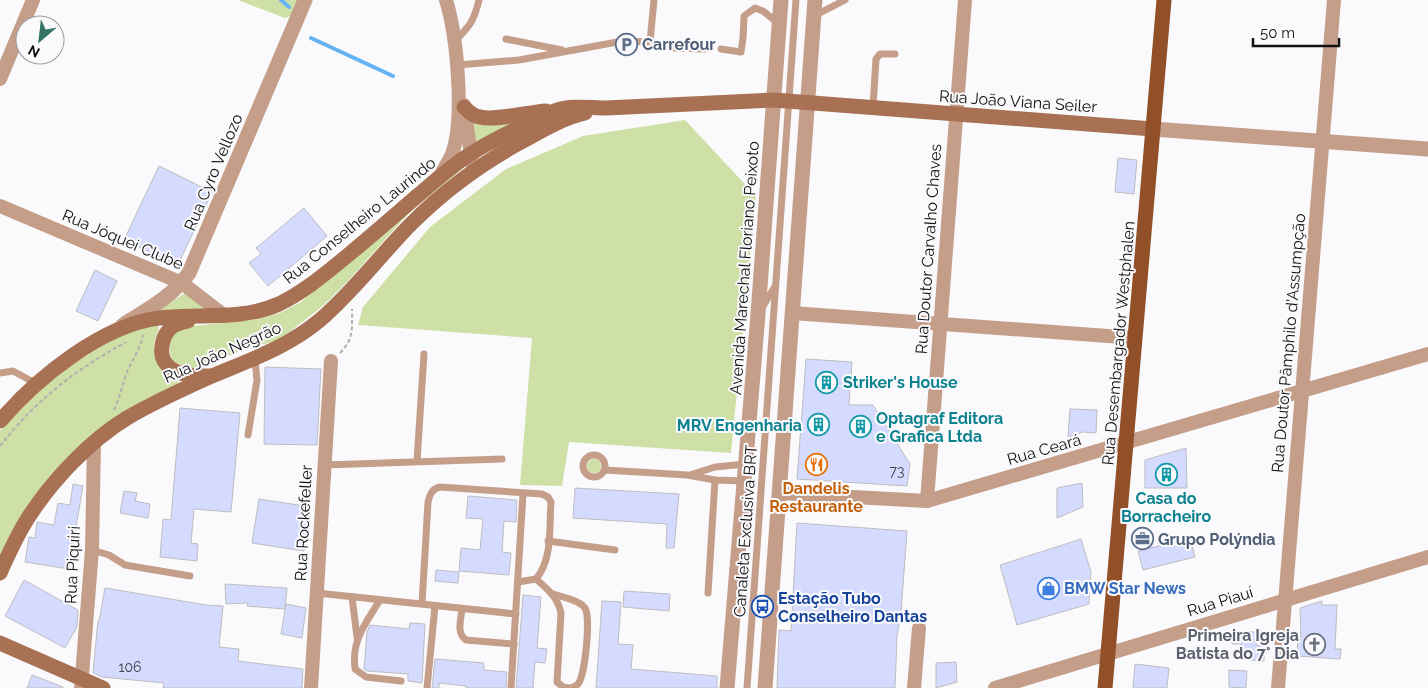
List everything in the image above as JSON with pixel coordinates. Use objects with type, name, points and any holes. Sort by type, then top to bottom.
[{"type":"main road","name":"Rua Desembargador Westphalen","points":[[1105,688],[1164,0]]},
{"type":"main road","name":"Rua João Viana Seiler","points":[[471,154],[502,135],[558,110],[582,107],[606,108],[781,101],[1153,129]]},
{"type":"main road","points":[[464,107],[471,114],[489,119],[558,110]]},
{"type":"main road","name":"Rua João Viana Seiler","points":[[473,171],[504,151],[555,124],[580,114],[606,108]]},
{"type":"main road","name":"Rua Conselheiro Laurindo","points":[[2,416],[66,361],[116,329],[140,321],[160,318],[225,316],[253,312],[278,304],[298,293],[374,234],[439,178],[471,154]]},
{"type":"main road","name":"Rua João Negrão","points":[[0,573],[28,518],[60,478],[94,443],[125,420],[158,400],[255,360],[296,338],[320,320],[437,199],[473,171]]},
{"type":"main road","points":[[209,316],[172,326],[162,344],[162,357],[167,365],[176,372],[185,375],[214,376]]},
{"type":"main road","points":[[0,643],[82,683],[103,688]]},
{"type":"street","points":[[0,79],[33,0]]},
{"type":"street","name":"Rua Cyro Vellozo","points":[[116,329],[168,295],[182,283],[189,273],[305,0]]},
{"type":"street","points":[[439,178],[451,155],[456,140],[457,65],[446,0]]},
{"type":"street","name":"Avenida Marechal Floriano Peixoto","points":[[727,688],[758,314],[781,101],[779,24],[781,0]]},
{"type":"street","points":[[765,688],[815,0]]},
{"type":"street","name":"Rua Doutor Carvalho Chaves","points":[[927,501],[965,0]]},
{"type":"street","name":"Rua Doutor Pâmphilo d'Assumpção","points":[[1278,688],[1334,0]]},
{"type":"street","points":[[458,82],[464,107],[473,171]]},
{"type":"street","name":"Rua João Viana Seiler","points":[[1153,129],[1428,149]]},
{"type":"street","name":"Rua Jóquei Clube","points":[[0,206],[182,283],[225,316]]},
{"type":"street","points":[[792,313],[1136,338]]},
{"type":"street","name":"Rua Ceará","points":[[779,494],[927,501],[1428,354]]},
{"type":"street","name":"Rua Rockefeller","points":[[311,688],[331,361]]},
{"type":"street","name":"Rua Piquiri","points":[[82,683],[92,550],[94,443]]},
{"type":"street","name":"Rua Piauí","points":[[995,688],[1428,556]]},
{"type":"street","points":[[914,688],[919,628]]},
{"type":"lane","points":[[453,43],[475,18],[479,0]]},
{"type":"lane","points":[[650,42],[654,0]]},
{"type":"lane","name":"Canaleta Exclusiva BRT","points":[[747,688],[776,285],[781,101],[796,0]]},
{"type":"lane","points":[[814,16],[845,0]]},
{"type":"lane","points":[[721,49],[741,52],[744,38],[744,16],[755,8],[763,11],[779,24]]},
{"type":"lane","points":[[506,39],[565,51]]},
{"type":"lane","points":[[457,65],[519,60],[623,41],[650,42],[674,48],[705,49]]},
{"type":"lane","points":[[873,108],[876,59],[880,54],[895,54]]},
{"type":"lane","name":"Canaleta Exclusiva BRT","points":[[758,314],[776,285]]},
{"type":"lane","points":[[417,461],[424,354]]},
{"type":"lane","points":[[248,435],[257,380],[255,360]]},
{"type":"lane","points":[[0,373],[13,371],[37,384]]},
{"type":"lane","points":[[324,465],[502,459]]},
{"type":"lane","points":[[687,475],[715,467],[746,464]]},
{"type":"lane","points":[[605,470],[744,481]]},
{"type":"lane","points":[[708,593],[715,480]]},
{"type":"lane","points":[[422,604],[428,502],[430,494],[434,489],[440,487],[542,494],[548,497],[551,502],[546,561],[536,579],[518,582]]},
{"type":"lane","points":[[511,688],[523,494]]},
{"type":"lane","points":[[548,541],[615,550]]},
{"type":"lane","points":[[92,550],[109,555],[125,565],[190,576]]},
{"type":"lane","points":[[536,579],[553,594],[559,604],[561,613],[557,682],[562,687],[570,688],[578,684],[583,672],[588,618],[586,609],[580,603],[553,594]]},
{"type":"lane","points":[[317,593],[516,614]]},
{"type":"lane","points":[[352,597],[358,637]]},
{"type":"lane","points":[[380,600],[358,637],[353,656],[355,669],[366,677],[401,681]]},
{"type":"lane","points":[[427,688],[435,606]]},
{"type":"lane","points":[[462,609],[459,632],[466,640],[514,644]]},
{"type":"path","points":[[331,361],[347,346],[351,339],[352,308],[348,292]]},
{"type":"path","points":[[136,337],[148,330]]},
{"type":"path","points":[[111,417],[120,399],[127,374],[142,342],[143,334]]},
{"type":"path","points":[[0,446],[16,425],[56,387],[82,368],[130,340]]},
{"type":"green space","points":[[238,0],[300,0],[294,15],[285,18]]},
{"type":"green space","points":[[527,116],[478,142],[476,142],[472,122]]},
{"type":"green space","points":[[685,120],[756,196],[731,453],[569,442],[562,486],[520,485],[532,338],[358,325],[363,307],[430,227],[506,169],[583,136]]},
{"type":"green space","points":[[466,164],[408,214],[324,305],[288,333],[273,342],[246,348],[200,369],[187,369],[173,361],[169,345],[171,336],[184,327],[258,319],[280,313],[301,302]]},
{"type":"green space","points":[[185,293],[204,308],[160,311],[160,309]]},
{"type":"green space","points":[[157,324],[158,331],[154,344],[155,357],[164,372],[180,383],[119,415],[0,557],[0,431],[42,388],[76,362],[121,335]]},
{"type":"green space","points":[[591,459],[597,459],[601,466],[597,473],[591,473],[587,469],[587,463]]},
{"type":"building","points":[[1118,158],[1137,160],[1134,194],[1115,192]]},
{"type":"building","points":[[159,166],[212,192],[178,265],[124,240]]},
{"type":"building","points":[[304,208],[327,236],[268,286],[249,263],[261,254],[256,248]]},
{"type":"building","points":[[95,270],[117,281],[98,321],[76,311]]},
{"type":"building","points":[[806,359],[852,362],[849,405],[873,405],[910,464],[907,486],[797,479]]},
{"type":"building","points":[[265,367],[321,369],[317,445],[264,444]]},
{"type":"building","points":[[180,408],[240,413],[231,512],[194,509],[191,543],[198,544],[197,561],[160,557],[163,519],[171,520]]},
{"type":"building","points":[[1070,409],[1097,410],[1096,433],[1083,432],[1068,437]]},
{"type":"building","name":"Casa do Borracheiro","points":[[1186,448],[1187,488],[1145,488],[1145,460]]},
{"type":"building","points":[[1082,483],[1083,507],[1057,518],[1057,488]]},
{"type":"building","points":[[73,484],[83,486],[69,569],[25,562],[29,537],[35,538],[37,522],[54,525],[58,503],[70,505]]},
{"type":"building","points":[[575,488],[679,494],[674,548],[666,548],[667,524],[573,518]]},
{"type":"building","points":[[124,491],[137,493],[135,501],[150,504],[148,518],[120,513]]},
{"type":"building","points":[[468,496],[517,500],[516,522],[504,521],[502,552],[511,553],[509,575],[459,571],[461,548],[480,550],[483,519],[466,518]]},
{"type":"building","points":[[259,499],[311,507],[304,551],[252,543]]},
{"type":"building","points":[[797,523],[907,531],[901,613],[897,636],[895,688],[777,688],[779,630],[791,631]]},
{"type":"building","points":[[1190,538],[1195,557],[1143,570],[1138,551]]},
{"type":"building","name":"BMW Star News","points":[[1081,539],[1091,572],[1089,604],[1017,625],[1000,565]]},
{"type":"building","points":[[436,570],[459,572],[458,583],[435,581]]},
{"type":"building","points":[[24,580],[78,610],[77,627],[65,648],[5,616]]},
{"type":"building","points":[[225,584],[287,588],[285,609],[247,606],[248,603],[226,604]]},
{"type":"building","points":[[105,588],[206,605],[223,606],[219,647],[239,649],[238,661],[303,669],[302,688],[163,688],[164,683],[102,677],[93,673],[98,620]]},
{"type":"building","points":[[624,591],[670,594],[669,611],[623,607]]},
{"type":"building","points":[[523,595],[541,597],[537,648],[547,649],[545,663],[535,662],[533,688],[516,688]]},
{"type":"building","points":[[602,601],[621,602],[618,644],[633,645],[631,669],[717,676],[717,688],[596,688]]},
{"type":"building","points":[[1322,601],[1321,605],[1337,605],[1335,649],[1341,649],[1340,659],[1297,656],[1298,636],[1301,637],[1300,608]]},
{"type":"building","points":[[286,604],[306,608],[302,638],[281,634]]},
{"type":"building","points":[[410,623],[425,624],[422,683],[408,681],[408,674],[367,671],[364,669],[367,632],[370,625],[409,629]]},
{"type":"building","points":[[1233,631],[1257,632],[1256,645],[1265,646],[1264,661],[1240,659],[1241,644],[1232,644]]},
{"type":"building","points":[[435,659],[484,663],[484,670],[507,672],[506,688],[466,688],[466,686],[439,683],[439,688],[432,688]]},
{"type":"building","points":[[956,662],[957,682],[936,688],[936,663]]},
{"type":"building","points":[[1135,664],[1169,668],[1167,688],[1133,688]]},
{"type":"building","points":[[1229,670],[1247,671],[1246,688],[1229,687]]},
{"type":"building","points":[[32,675],[63,687],[63,688],[27,688]]},
{"type":"waterway","points":[[281,0],[289,7]]},
{"type":"waterway","points":[[311,38],[393,76]]},
{"type":"place","name":"Carrefour","points":[[626,44]]},
{"type":"place","name":"Striker's House","points":[[827,382]]},
{"type":"place","name":"MRV Engenharia","points":[[818,425]]},
{"type":"place","name":"Optagraf Editora e Grafica Ltda","points":[[860,427]]},
{"type":"place","name":"Dandelis Restaurante","points":[[816,464]]},
{"type":"place","name":"Casa do Borracheiro","points":[[1166,474]]},
{"type":"place","name":"Grupo Polýndia","points":[[1142,539]]},
{"type":"place","name":"BMW Star News","points":[[1048,588]]},
{"type":"place","name":"Estação Tubo Conselheiro Dantas","points":[[762,607]]},
{"type":"place","name":"Primeira Igreja Batista do 7° Dia","points":[[1315,644]]}]
